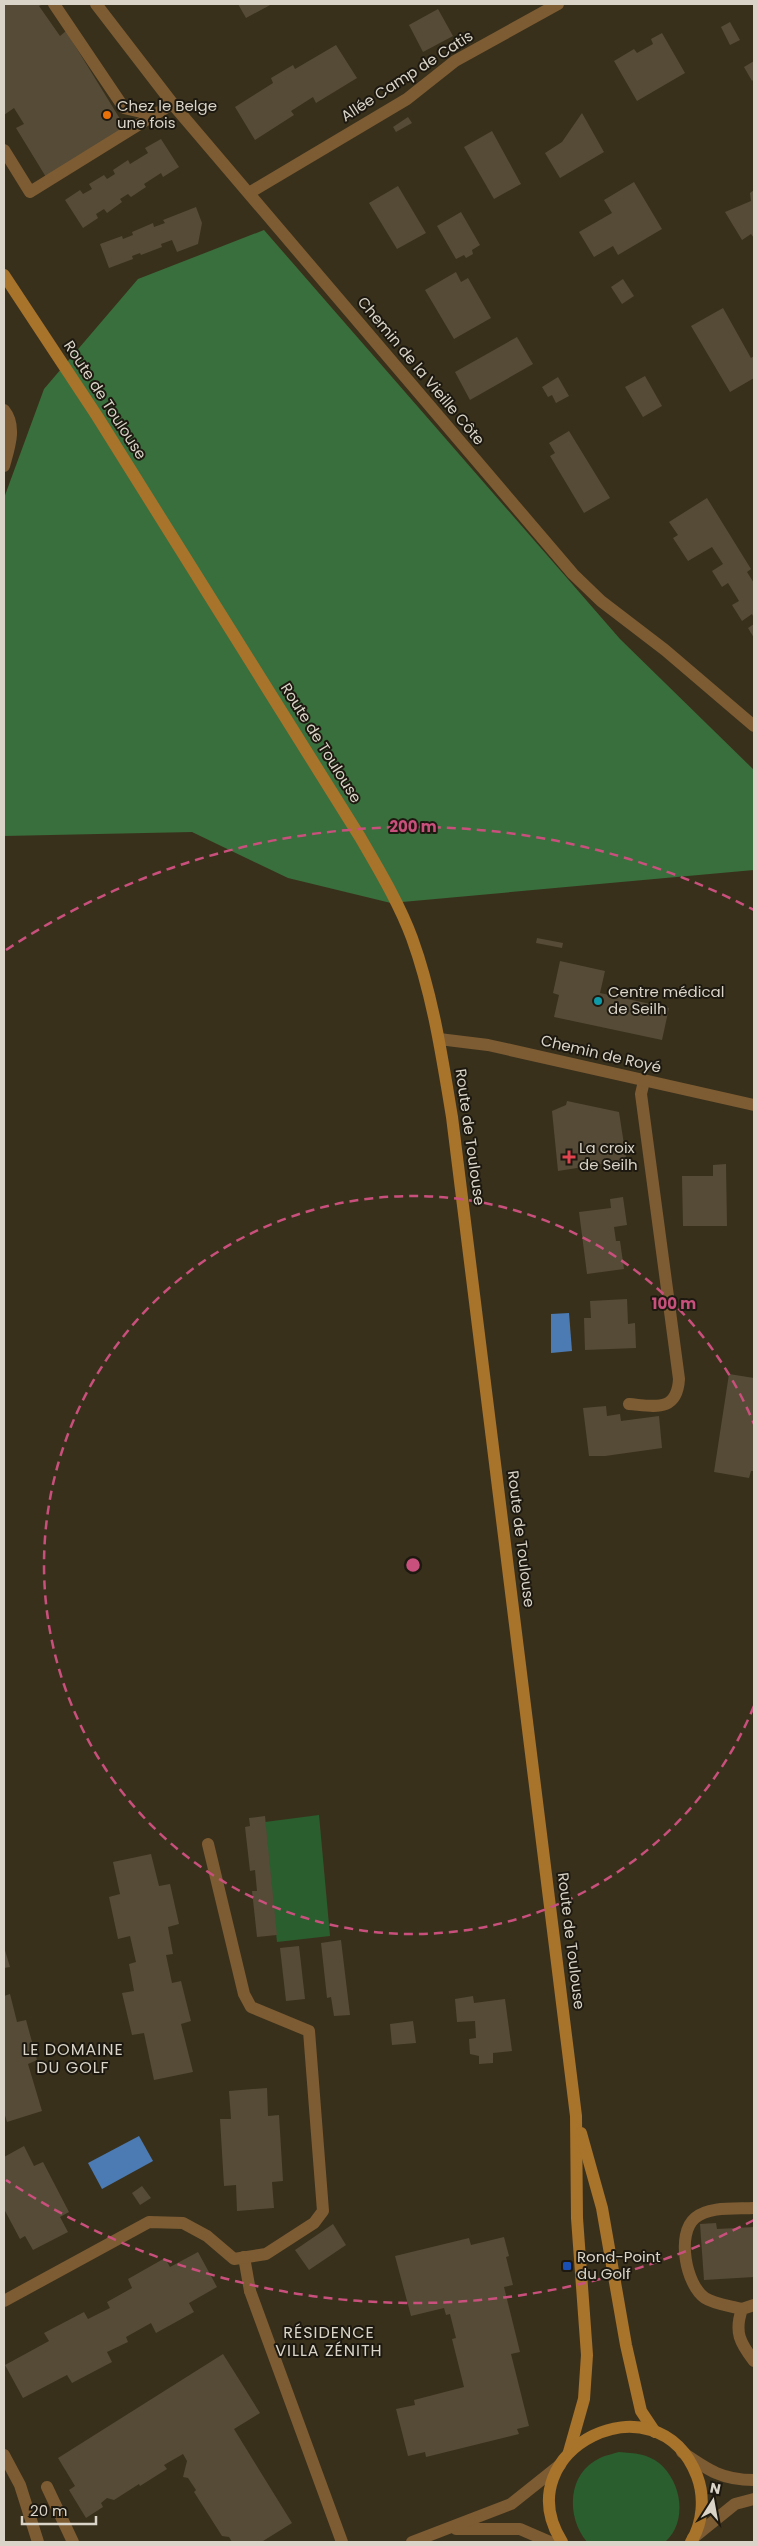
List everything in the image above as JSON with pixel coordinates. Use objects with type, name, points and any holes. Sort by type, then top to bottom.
[{"type":"main road","name":"Route de Toulouse","points":[[4,275],[97,416],[360,836],[391,892],[412,937],[424,975],[439,1039],[452,1117],[576,2116],[577,2218],[587,2355],[584,2399],[569,2452]]},
{"type":"main road","name":"Route de Toulouse","points":[[576,2116],[602,2208],[626,2345],[641,2410],[655,2432]]},
{"type":"main road","points":[[562,2542],[551,2518],[550,2499],[553,2482],[560,2465],[569,2452],[583,2440],[600,2431],[618,2427],[637,2427],[655,2432],[670,2440],[682,2452],[696,2476],[702,2503],[700,2521],[692,2540]]},
{"type":"street","points":[[54,4],[124,108],[154,115]]},
{"type":"street","name":"Chemin de la Vieille Côte","points":[[96,4],[172,104],[573,574],[601,601],[666,650],[754,726]]},
{"type":"street","name":"Allée Camp de Catis","points":[[249,193],[407,99],[455,61],[558,4]]},
{"type":"street","points":[[4,150],[30,192],[172,104]]},
{"type":"street","points":[[4,410],[8,416],[12,432],[4,466]]},
{"type":"street","name":"Chemin de Royé","points":[[439,1039],[488,1045],[754,1105]]},
{"type":"street","points":[[629,1404],[655,1406],[666,1404],[674,1399],[678,1391],[679,1379],[641,1094],[644,1081]]},
{"type":"street","points":[[4,2300],[149,2222],[183,2223],[207,2236],[234,2259],[266,2254],[314,2223],[323,2211],[310,2031],[251,2007],[244,1994],[208,1844]]},
{"type":"street","points":[[754,2208],[710,2210],[695,2217],[687,2226],[685,2244],[689,2277],[705,2298],[742,2309],[754,2305]]},
{"type":"street","points":[[244,2257],[250,2291],[342,2542]]},
{"type":"street","points":[[742,2309],[736,2324],[742,2346],[754,2361]]},
{"type":"street","points":[[682,2452],[703,2466],[732,2480],[754,2480]]},
{"type":"street","points":[[4,2455],[20,2485],[38,2542]]},
{"type":"street","points":[[412,2542],[511,2504],[560,2465]]},
{"type":"street","points":[[47,2487],[73,2542]]},
{"type":"street","points":[[692,2540],[735,2504],[754,2499]]},
{"type":"street","points":[[448,2529],[501,2528],[520,2530],[550,2542]]},
{"type":"green space","points":[[264,230],[620,639],[754,770],[754,870],[391,903],[288,878],[192,832],[4,836],[4,498],[44,389],[138,279]]},
{"type":"green space","points":[[319,1815],[330,1936],[277,1942],[265,1822]]},
{"type":"green space","points":[[619,2452],[640,2454],[655,2460],[667,2471],[673,2481],[677,2491],[679,2513],[677,2524],[665,2542],[587,2542],[580,2532],[573,2508],[573,2496],[581,2474],[589,2465],[602,2457]]},
{"type":"water","points":[[569,1313],[572,1351],[551,1353],[551,1314]]},
{"type":"water","points":[[139,2136],[153,2161],[102,2189],[88,2163]]},
{"type":"building","points":[[4,4],[43,4],[39,6],[60,36],[66,31],[125,127],[46,177],[16,128],[24,124],[14,108],[4,115]]},
{"type":"building","points":[[238,4],[272,4],[246,18]]},
{"type":"building","points":[[438,9],[453,36],[423,52],[409,25]]},
{"type":"building","points":[[730,22],[740,40],[730,45],[721,27]]},
{"type":"building","points":[[662,33],[685,73],[637,101],[614,61],[634,49],[637,53],[653,44],[651,39]]},
{"type":"building","points":[[336,45],[357,78],[316,103],[313,97],[291,111],[294,115],[255,140],[235,107],[273,83],[271,78],[293,65],[295,69]]},
{"type":"building","points":[[754,61],[754,79],[752,81],[744,67]]},
{"type":"building","points":[[582,113],[604,152],[560,178],[545,153],[562,142]]},
{"type":"building","points":[[408,117],[412,123],[396,132],[393,127]]},
{"type":"building","points":[[492,131],[521,184],[494,199],[464,147]]},
{"type":"building","points":[[161,139],[179,167],[163,177],[161,173],[144,184],[146,187],[131,197],[128,194],[120,199],[122,202],[107,213],[104,209],[96,214],[98,218],[83,228],[65,200],[80,190],[83,194],[92,189],[89,184],[104,175],[107,179],[115,174],[113,170],[128,160],[130,164],[148,153],[145,148]]},
{"type":"building","points":[[634,182],[662,229],[618,255],[613,246],[594,257],[579,232],[612,213],[604,200]]},
{"type":"building","points":[[398,186],[426,233],[397,249],[369,203]]},
{"type":"building","points":[[754,190],[754,238],[751,234],[742,240],[725,212],[751,201],[750,193]]},
{"type":"building","points":[[196,207],[202,223],[198,244],[177,252],[172,240],[161,244],[162,247],[141,255],[140,253],[132,256],[133,259],[109,268],[100,244],[122,236],[123,239],[133,235],[132,232],[153,223],[154,227],[165,223],[163,220]]},
{"type":"building","points":[[461,212],[480,245],[472,250],[473,254],[466,258],[464,255],[456,259],[437,226]]},
{"type":"building","points":[[456,272],[461,282],[468,278],[491,318],[454,339],[425,290]]},
{"type":"building","points":[[623,279],[634,296],[622,304],[611,287]]},
{"type":"building","points":[[723,308],[751,358],[754,356],[754,378],[730,392],[691,326]]},
{"type":"building","points":[[517,337],[533,364],[470,400],[455,372]]},
{"type":"building","points":[[645,376],[662,406],[643,417],[625,387]]},
{"type":"building","points":[[558,377],[569,396],[556,403],[552,395],[548,397],[542,387]]},
{"type":"building","points":[[569,431],[610,498],[584,513],[550,456],[555,453],[549,443]]},
{"type":"building","points":[[707,498],[751,569],[747,572],[754,583],[754,618],[752,614],[742,621],[732,605],[739,601],[728,583],[722,587],[712,571],[723,564],[712,547],[688,561],[673,538],[678,535],[669,522]]},
{"type":"building","points":[[754,624],[754,638],[748,628]]},
{"type":"building","points":[[537,938],[563,943],[562,948],[536,943]]},
{"type":"building","name":"Centre médical de Seilh","points":[[560,961],[605,971],[600,993],[669,1008],[662,1040],[554,1017],[559,995],[553,993]]},
{"type":"building","points":[[567,1101],[619,1112],[627,1164],[603,1169],[602,1164],[558,1171],[552,1111],[566,1105]]},
{"type":"building","points":[[726,1164],[727,1226],[683,1226],[682,1176],[713,1176],[713,1165]]},
{"type":"building","points":[[623,1197],[627,1225],[614,1227],[616,1241],[620,1241],[624,1269],[587,1274],[579,1212],[611,1208],[610,1199]]},
{"type":"building","points":[[627,1299],[628,1324],[635,1323],[636,1348],[585,1350],[584,1318],[591,1318],[590,1301]]},
{"type":"building","points":[[729,1374],[754,1378],[754,1471],[751,1471],[749,1478],[714,1472]]},
{"type":"building","points":[[606,1406],[607,1416],[620,1414],[621,1421],[659,1416],[662,1448],[605,1456],[589,1456],[583,1408]]},
{"type":"building","points":[[265,1816],[277,1935],[257,1937],[252,1891],[257,1891],[255,1870],[250,1871],[245,1827],[250,1826],[249,1818]]},
{"type":"building","points":[[151,1854],[159,1886],[170,1884],[179,1924],[168,1927],[173,1954],[166,1955],[172,1983],[181,1981],[191,2021],[181,2024],[193,2072],[154,2080],[144,2033],[132,2035],[122,1993],[134,1991],[129,1964],[136,1962],[130,1936],[118,1939],[109,1897],[120,1894],[113,1862]]},
{"type":"building","points":[[341,1940],[350,2015],[334,2016],[331,1997],[327,1998],[321,1943]]},
{"type":"building","points":[[299,1946],[305,1999],[286,2001],[280,1948]]},
{"type":"building","points":[[4,1947],[10,1967],[4,1968]]},
{"type":"building","points":[[10,1994],[17,2022],[26,2020],[37,2060],[28,2064],[42,2111],[7,2122],[4,2112],[4,1996]]},
{"type":"building","points":[[473,1996],[474,2003],[505,1999],[512,2051],[493,2053],[493,2063],[479,2064],[479,2056],[470,2054],[469,2039],[476,2038],[475,2021],[457,2022],[455,1999]]},
{"type":"building","points":[[413,2021],[416,2043],[392,2045],[390,2024]]},
{"type":"building","points":[[267,2088],[268,2116],[279,2115],[283,2181],[272,2182],[274,2208],[237,2211],[236,2185],[224,2186],[220,2119],[231,2119],[229,2091]]},
{"type":"building","points":[[24,2146],[34,2166],[43,2162],[69,2212],[60,2217],[68,2232],[33,2250],[25,2236],[20,2239],[4,2209],[4,2157]]},
{"type":"building","points":[[142,2186],[151,2198],[140,2205],[132,2193]]},
{"type":"building","points":[[716,2223],[717,2229],[754,2227],[754,2277],[704,2280],[700,2224]]},
{"type":"building","points":[[333,2224],[346,2245],[309,2270],[295,2250]]},
{"type":"building","points":[[504,2237],[509,2256],[506,2257],[513,2285],[504,2287],[520,2352],[511,2354],[529,2426],[517,2429],[519,2434],[426,2457],[425,2452],[408,2456],[396,2409],[415,2405],[414,2400],[464,2387],[452,2339],[456,2338],[450,2314],[446,2315],[444,2308],[411,2316],[395,2256],[469,2238],[471,2245]]},
{"type":"building","points":[[198,2252],[217,2287],[189,2303],[194,2312],[156,2333],[151,2323],[126,2337],[128,2342],[107,2352],[112,2362],[72,2383],[67,2375],[23,2398],[5,2365],[49,2341],[44,2333],[84,2312],[88,2319],[110,2308],[107,2302],[132,2288],[128,2279],[165,2258],[170,2267]]},
{"type":"building","points":[[223,2354],[260,2413],[234,2429],[292,2523],[263,2541],[265,2542],[232,2542],[229,2537],[222,2536],[194,2492],[196,2490],[188,2478],[183,2477],[187,2461],[183,2454],[164,2465],[167,2469],[140,2486],[139,2484],[114,2500],[107,2498],[101,2503],[103,2507],[86,2518],[69,2490],[75,2486],[58,2458]]},
{"type":"place","name":"Chez le Belge une fois","points":[[107,115]]},
{"type":"place","name":"Centre médical de Seilh","points":[[598,1001]]},
{"type":"place","name":"La croix de Seilh","points":[[569,1157]]},
{"type":"place","name":"Rond-Point du Golf","points":[[567,2266]]},
{"type":"district","name":"LE DOMAINE DU GOLF","points":[[73,2058]]},
{"type":"district","name":"RÉSIDENCE VILLA ZÉNITH","points":[[329,2341]]}]
